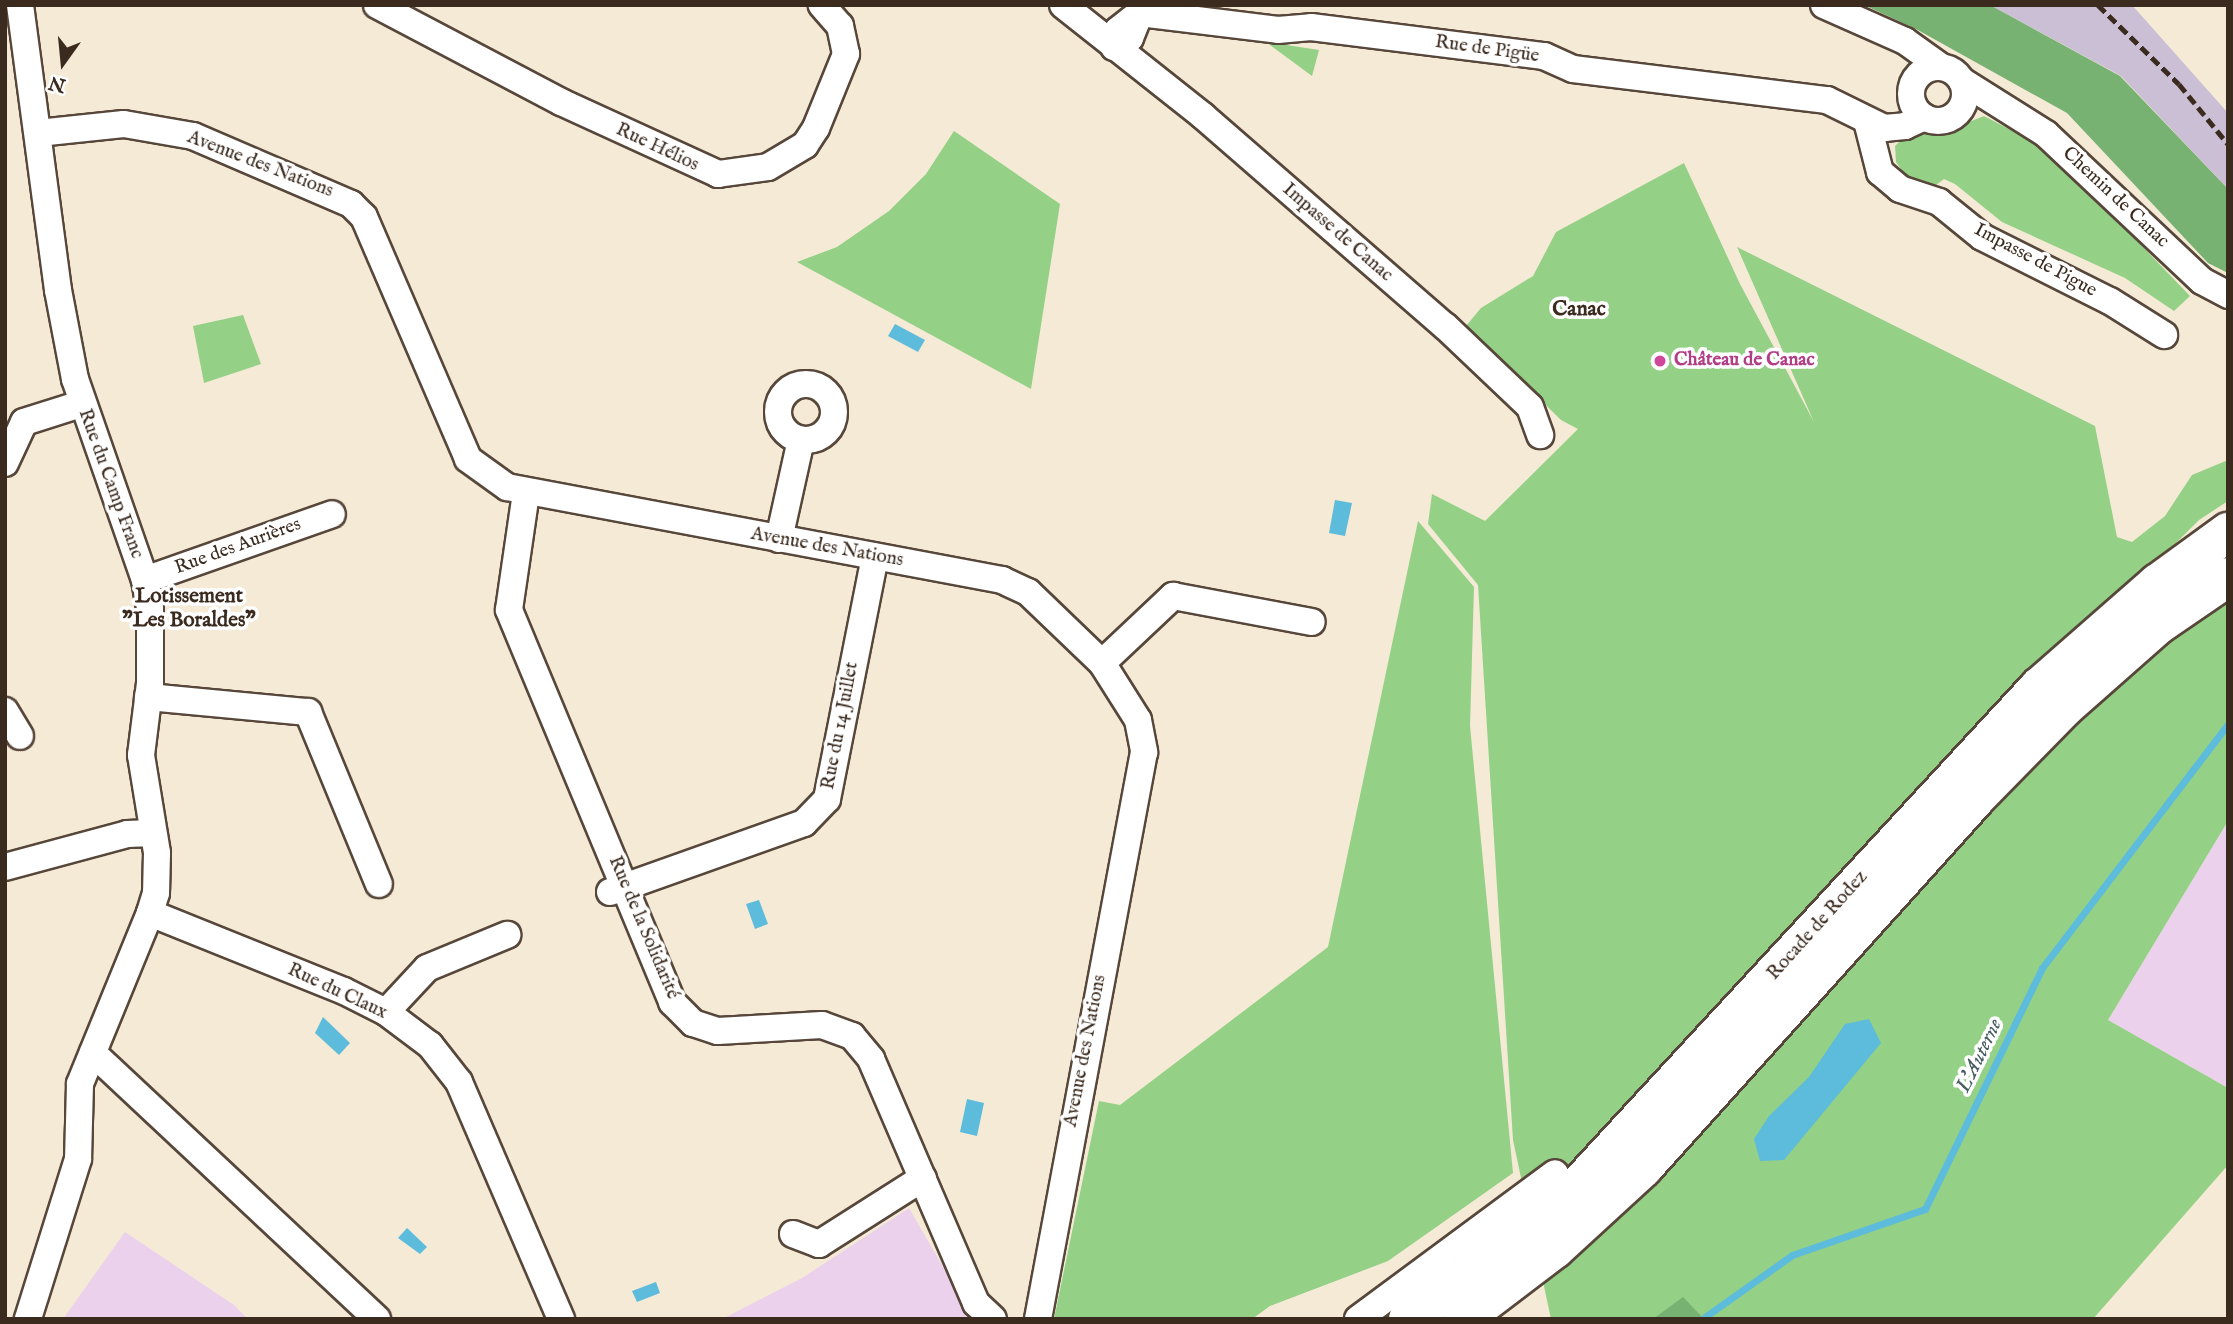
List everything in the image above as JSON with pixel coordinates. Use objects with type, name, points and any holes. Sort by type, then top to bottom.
[{"type":"highway","name":"Rocade de Rodez","points":[[1408,1319],[1468,1277],[1584,1180],[1929,803],[2039,687],[2158,583],[2228,532]]},
{"type":"highway","name":"Rocade de Rodez","points":[[1463,1319],[1555,1249],[1643,1168],[1975,799],[2064,708],[2158,625],[2228,577]]},
{"type":"highway","points":[[1555,1173],[1715,1014],[1880,836],[1929,803]]},
{"type":"street","name":"Rue du Camp Franc","points":[[20,5],[58,290],[81,404],[145,580],[150,609],[148,697],[141,755],[157,879],[150,913],[80,1084],[78,1159],[28,1319]]},
{"type":"street","name":"Rue Hélios","points":[[377,5],[561,102],[718,174],[768,167],[804,145],[841,73],[846,54],[840,26],[822,5]]},
{"type":"street","points":[[1063,5],[1114,47]]},
{"type":"street","points":[[1824,5],[1905,41],[1946,82]]},
{"type":"street","name":"Rue de Pigüe","points":[[1114,47],[1130,38],[1140,13],[1278,30],[1311,27],[1544,56],[1573,69],[1827,100],[1867,121]]},
{"type":"street","name":"Impasse de Canac","points":[[1114,47],[1203,116],[1446,327],[1530,407],[1540,435]]},
{"type":"street","points":[[1867,121],[1918,111],[1911,88],[1946,82]]},
{"type":"street","name":"Chemin de Canac","points":[[1918,111],[1941,121],[1946,82],[1999,106],[2046,134],[2202,281],[2228,295]]},
{"type":"street","name":"Impasse de Pigue","points":[[1867,121],[1881,172],[1900,189],[1939,202],[1982,237],[2099,295],[2164,335]]},
{"type":"street","name":"Avenue des Nations","points":[[38,133],[124,124],[193,136],[351,204],[364,217],[468,459],[488,477],[526,493],[1002,580],[1028,592],[1102,663],[1138,720],[1144,752],[1038,1319]]},
{"type":"street","points":[[5,463],[24,422],[81,404]]},
{"type":"street","points":[[779,539],[801,440]]},
{"type":"street","name":"Rue de la Solidarité","points":[[526,493],[509,610],[617,891],[672,1002],[693,1023],[719,1031],[822,1025],[852,1036],[871,1059],[976,1303],[993,1319]]},
{"type":"street","name":"Rue des Aurières","points":[[145,580],[332,514]]},
{"type":"street","name":"Rue du 14 Juillet","points":[[617,891],[804,823],[827,799],[875,557]]},
{"type":"street","points":[[1102,663],[1173,596],[1312,622]]},
{"type":"street","points":[[148,697],[308,712],[379,884]]},
{"type":"street","points":[[5,711],[20,736]]},
{"type":"street","points":[[5,867],[127,834],[153,833]]},
{"type":"street","name":"Rue du Claux","points":[[150,913],[386,1012],[430,1045],[459,1082],[561,1319]]},
{"type":"street","points":[[386,1012],[427,968],[507,934]]},
{"type":"street","points":[[93,1053],[377,1319]]},
{"type":"street","points":[[1358,1319],[1555,1173]]},
{"type":"street","points":[[793,1234],[819,1244],[923,1178]]},
{"type":"shaded area","points":[[1990,5],[2132,5],[2228,113],[2228,189],[2121,76]]},
{"type":"shaded area","points":[[2228,821],[2228,1088],[2108,1020]]},
{"type":"shaded area","points":[[909,1208],[973,1319],[722,1319],[802,1278]]},
{"type":"shaded area","points":[[125,1232],[234,1305],[248,1319],[63,1319]]},
{"type":"green space","points":[[1864,5],[1990,5],[2120,76],[2228,189],[2228,273],[2208,263],[2067,113],[1916,29]]},
{"type":"green space","points":[[1266,42],[1319,50],[1312,76]]},
{"type":"green space","points":[[1984,116],[2039,145],[2070,171],[2190,296],[2174,311],[2125,278],[2002,222],[1955,184],[1944,179],[1932,188],[1906,176],[1896,162],[1895,146],[1913,128],[1944,132]]},
{"type":"green space","points":[[954,131],[1060,204],[1031,389],[797,262],[837,247],[889,211],[926,174]]},
{"type":"green space","points":[[1684,163],[1740,284],[1814,422],[1737,247],[2095,426],[2117,537],[2132,542],[2165,516],[2192,475],[2228,460],[2228,501],[2199,520],[2165,554],[2228,577],[2228,821],[2108,1020],[2228,1088],[2228,1165],[2093,1319],[1551,1319],[1513,1140],[1478,585],[1428,524],[1432,494],[1485,521],[1578,429],[1561,420],[1466,326],[1481,308],[1533,276],[1556,232]]},
{"type":"green space","points":[[243,315],[261,364],[204,383],[193,326]]},
{"type":"green space","points":[[1418,521],[1474,587],[1470,726],[1513,1173],[1388,1261],[1270,1306],[1252,1319],[1054,1319],[1099,1101],[1120,1105],[1328,947]]},
{"type":"green space","points":[[1683,1297],[1704,1319],[1653,1319]]},
{"type":"water","points":[[895,324],[925,340],[918,352],[888,336]]},
{"type":"water","points":[[1335,500],[1352,503],[1345,536],[1329,533]]},
{"type":"water","points":[[759,900],[768,924],[755,929],[746,904]]},
{"type":"water","points":[[323,1017],[350,1043],[339,1055],[315,1033]]},
{"type":"water","points":[[1869,1019],[1881,1043],[1784,1160],[1760,1161],[1754,1139],[1769,1116],[1809,1077],[1845,1024]]},
{"type":"water","points":[[967,1099],[984,1103],[977,1136],[960,1132]]},
{"type":"water","points":[[407,1228],[427,1247],[420,1254],[398,1238]]},
{"type":"water","points":[[656,1282],[660,1293],[637,1302],[632,1291]]},
{"type":"waterway","name":"L'Auterne","points":[[1702,1319],[1792,1255],[1925,1209],[2042,968],[2228,724]]},
{"type":"railway","points":[[2098,5],[2179,84],[2228,144]]},
{"type":"place","name":"Château de Canac","points":[[1660,361]]},
{"type":"district","name":"Canac","points":[[1579,310]]},
{"type":"district","name":"Lotissement \"Les Boraldes\"","points":[[189,609]]}]
